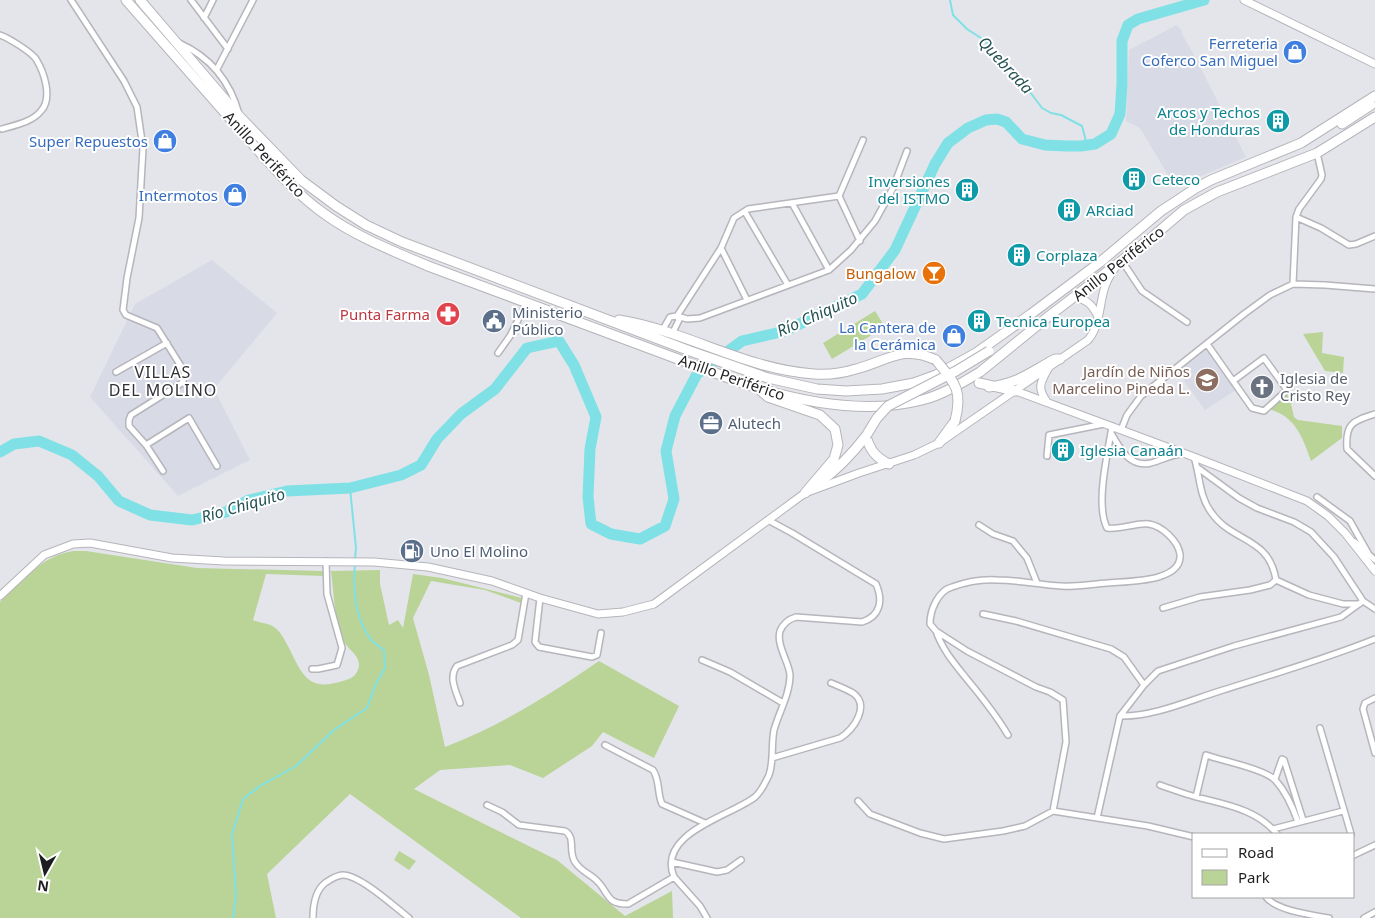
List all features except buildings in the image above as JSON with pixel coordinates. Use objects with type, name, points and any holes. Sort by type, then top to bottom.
[{"type":"highway","name":"Anillo Periférico","points":[[126,0],[289,184],[325,214],[356,234],[393,251],[753,386],[791,397],[850,406],[900,404],[941,394],[980,372],[1184,210],[1217,192],[1317,153],[1375,116]]},
{"type":"highway","name":"Anillo Periférico","points":[[140,0],[240,116],[301,180],[366,225],[402,242],[690,351],[793,385],[816,389],[846,391],[882,389],[914,383],[942,372],[976,353],[1031,314],[1099,263],[1161,211],[1196,188],[1301,143],[1375,96]]},
{"type":"highway","points":[[1196,188],[1312,142],[1375,102]]},
{"type":"highway","points":[[1217,192],[1227,184],[1290,161],[1325,144],[1375,110]]},
{"type":"highway","points":[[805,493],[835,471],[853,453],[877,418],[888,406],[952,373],[989,351],[1031,314]]},
{"type":"highway","points":[[602,318],[635,323],[662,330],[737,358],[779,370],[832,374],[855,370],[890,356],[904,353],[916,353],[936,360],[954,382],[958,402],[955,422],[939,443]]},
{"type":"highway","points":[[990,386],[1005,385],[1013,382],[1055,359],[1060,359]]},
{"type":"highway","points":[[979,383],[1016,391]]},
{"type":"highway","points":[[753,386],[768,397],[820,415],[835,429],[838,445],[834,459],[805,493]]},
{"type":"highway","points":[[866,436],[872,452],[878,459],[889,464]]},
{"type":"main road","points":[[1244,0],[1375,64]]},
{"type":"main road","points":[[0,596],[44,555],[73,544],[90,543],[172,558],[224,561],[346,561],[443,570],[492,581],[540,598],[598,614],[623,612],[654,604],[805,493],[859,472],[889,464],[939,443],[1088,340],[1093,334],[1104,290],[1119,263]]},
{"type":"main road","points":[[1075,297],[1091,304],[1098,317]]},
{"type":"main road","points":[[1047,402],[1040,386],[1050,366]]},
{"type":"main road","points":[[1033,378],[1031,393],[1036,398]]},
{"type":"main road","points":[[1016,391],[1104,424],[1112,429],[1121,430],[1194,456],[1307,501],[1328,516],[1345,533],[1375,572]]},
{"type":"street","points":[[71,0],[124,81],[137,107],[143,148],[139,218],[127,278],[123,310],[126,315],[157,328],[184,371],[185,376],[182,383],[131,415],[129,426],[146,445],[163,471]]},
{"type":"street","points":[[191,0],[228,49]]},
{"type":"street","points":[[204,18],[213,0]]},
{"type":"street","points":[[218,70],[253,0]]},
{"type":"street","points":[[0,35],[35,58],[46,90],[46,101],[42,111],[30,120],[2,129]]},
{"type":"street","points":[[175,41],[190,48],[218,70],[235,98],[240,116]]},
{"type":"street","points":[[838,196],[863,140]]},
{"type":"street","points":[[662,330],[670,318],[676,316],[687,319],[700,318],[829,270],[860,240],[875,221],[893,188],[907,152]]},
{"type":"street","points":[[1293,284],[1296,217],[1299,209],[1321,179],[1322,175],[1317,153]]},
{"type":"street","points":[[676,316],[721,248],[734,218],[748,209],[838,196]]},
{"type":"street","points":[[838,196],[860,240]]},
{"type":"street","points":[[792,203],[829,270]]},
{"type":"street","points":[[745,212],[788,285]]},
{"type":"street","points":[[1296,217],[1321,228],[1349,245],[1375,236]]},
{"type":"street","points":[[721,248],[746,300]]},
{"type":"street","points":[[1119,263],[1142,291],[1187,322]]},
{"type":"street","points":[[1121,430],[1127,415],[1140,396],[1270,295],[1293,284],[1375,289]]},
{"type":"street","points":[[498,352],[510,336],[527,302]]},
{"type":"street","points":[[672,334],[679,320],[676,316]]},
{"type":"street","points":[[116,372],[167,343]]},
{"type":"street","points":[[1207,344],[1233,381],[1252,408],[1264,410],[1287,390],[1264,358],[1233,381]]},
{"type":"street","points":[[1375,414],[1360,418],[1351,426],[1346,434],[1347,449],[1375,476]]},
{"type":"street","points":[[146,445],[189,418],[217,466]]},
{"type":"street","points":[[1047,456],[1049,435],[1104,424]]},
{"type":"street","points":[[1112,429],[1119,447],[1128,458],[1139,464],[1185,454]]},
{"type":"street","points":[[1053,811],[1066,742],[1063,700],[967,651],[936,631],[930,624],[930,616],[940,595],[949,588],[976,582],[995,580],[1062,586],[1132,582],[1166,575],[1176,569],[1180,562],[1180,552],[1173,539],[1148,524],[1113,529],[1107,528],[1104,522],[1103,492],[1112,429]]},
{"type":"street","points":[[1194,456],[1203,499],[1212,514],[1231,532],[1257,547],[1268,556],[1274,568],[1276,580]]},
{"type":"street","points":[[1197,467],[1257,508],[1294,522],[1311,532],[1334,557],[1361,602],[1375,609]]},
{"type":"street","points":[[1317,497],[1350,521],[1368,553]]},
{"type":"street","points":[[707,918],[700,906],[674,877],[672,855],[675,848],[706,823],[754,798],[764,787],[770,770],[774,730],[789,687],[790,675],[788,664],[781,644],[780,633],[783,625],[796,617],[862,622],[873,616],[880,600],[876,584],[869,578],[768,520]]},
{"type":"street","points":[[979,525],[993,534],[1014,541],[1028,558],[1036,583]]},
{"type":"street","points":[[1345,533],[1375,560]]},
{"type":"street","points":[[312,669],[318,670],[337,665],[342,648],[327,594],[326,561]]},
{"type":"street","points":[[1276,580],[1309,595],[1343,604],[1361,602]]},
{"type":"street","points":[[1163,608],[1200,597],[1250,590],[1270,585],[1276,580]]},
{"type":"street","points":[[460,703],[452,678],[453,671],[457,666],[512,645],[518,640],[526,593]]},
{"type":"street","points":[[540,598],[535,642],[539,647],[592,657],[596,655],[601,633]]},
{"type":"street","points":[[1097,818],[1120,716],[1158,670],[1251,641],[1341,617],[1361,602]]},
{"type":"street","points":[[983,614],[1016,621],[1111,649],[1124,657],[1144,685]]},
{"type":"street","points":[[936,631],[939,641],[952,661],[998,718],[1008,735]]},
{"type":"street","points":[[1120,716],[1133,717],[1182,703],[1296,668],[1375,639]]},
{"type":"street","points":[[702,660],[730,672],[783,703]]},
{"type":"street","points":[[772,758],[840,738],[853,727],[859,717],[861,708],[859,701],[854,694],[832,683]]},
{"type":"street","points":[[1375,698],[1365,703],[1363,709],[1375,753]]},
{"type":"street","points":[[1320,728],[1351,833]]},
{"type":"street","points":[[605,744],[653,770],[656,774],[659,797],[662,804],[706,823]]},
{"type":"street","points":[[1196,797],[1206,755],[1275,779],[1300,821]]},
{"type":"street","points":[[1275,779],[1282,759],[1284,760],[1300,821]]},
{"type":"street","points":[[1160,785],[1246,811],[1259,817],[1276,833]]},
{"type":"street","points":[[858,802],[870,814],[920,833],[944,839],[1004,831],[1025,826],[1053,811],[1148,826],[1192,837]]},
{"type":"street","points":[[487,805],[502,812],[519,825],[569,833],[574,862],[581,870],[592,876],[599,883],[611,900],[620,904],[628,904],[674,877]]},
{"type":"street","points":[[1273,829],[1343,811]]},
{"type":"street","points":[[1355,855],[1375,845]]},
{"type":"street","points":[[672,862],[717,872],[727,870],[741,860]]},
{"type":"street","points":[[313,918],[313,906],[322,885],[334,877],[344,875],[356,877],[409,918]]},
{"type":"street","points":[[1267,898],[1270,902],[1295,911],[1329,918]]},
{"type":"street","points":[[1364,918],[1375,912]]},
{"type":"shaded area","points":[[1177,25],[1246,157],[1175,187],[1140,128],[1126,121],[1129,50]]},
{"type":"shaded area","points":[[212,260],[277,313],[214,389],[250,460],[178,496],[90,397],[135,304]]},
{"type":"shaded area","name":"Jardín de Niños Marcelino Pineda L.","points":[[1207,346],[1236,390],[1205,410],[1177,371]]},
{"type":"green space","points":[[875,311],[885,327],[832,359],[823,343]]},
{"type":"green space","points":[[1323,332],[1322,353],[1344,357],[1343,373],[1325,371],[1303,334]]},
{"type":"green space","points":[[1287,393],[1294,417],[1298,420],[1342,426],[1342,438],[1311,461],[1297,429],[1285,416],[1268,409]]},
{"type":"green space","points":[[73,551],[86,551],[197,568],[323,571],[324,576],[266,574],[253,620],[276,629],[284,638],[298,666],[308,679],[315,683],[323,684],[333,684],[351,678],[356,674],[359,667],[357,657],[344,642],[341,634],[336,616],[331,571],[380,570],[380,584],[389,625],[398,620],[403,628],[413,574],[442,578],[522,598],[521,603],[485,590],[431,581],[413,618],[429,675],[445,747],[525,709],[599,661],[679,706],[654,758],[603,732],[592,746],[543,778],[510,765],[440,770],[414,789],[557,860],[625,916],[672,891],[673,918],[521,918],[350,794],[267,874],[276,918],[0,918],[0,602],[33,570],[51,558]]},
{"type":"green space","points":[[399,851],[416,861],[409,870],[394,860]]},
{"type":"waterway","name":"Quebrada","points":[[950,0],[953,15],[967,29],[984,40],[1027,84],[1030,92],[1042,108],[1082,126],[1087,145]]},
{"type":"waterway","name":"Río Chiquito","points":[[0,452],[14,444],[39,441],[72,455],[98,476],[119,501],[150,515],[192,520],[226,512],[249,500],[287,491],[350,488],[401,475],[421,465],[437,439],[461,414],[495,389],[527,348],[559,341],[574,365],[596,417],[590,449],[588,497],[591,524],[611,534],[640,539],[665,526],[674,499],[666,451],[675,416],[697,374],[742,341],[785,331],[862,294],[895,250],[935,164],[948,143],[968,128],[986,120],[997,119],[1006,122],[1022,139],[1045,145],[1066,146],[1095,144],[1111,134],[1120,114],[1122,41],[1128,25],[1138,19],[1204,0]]},
{"type":"waterway","points":[[350,488],[356,548],[355,559]]},
{"type":"waterway","points":[[233,918],[236,896],[232,835],[243,799],[260,786],[296,766],[334,730],[367,708],[375,686],[385,668],[384,650],[369,637],[357,610],[354,582],[355,563]]},
{"type":"place","name":"Ferreteria Coferco San Miguel","points":[[1295,52]]},
{"type":"place","name":"Arcos y Techos de Honduras","points":[[1278,121]]},
{"type":"place","name":"Super Repuestos","points":[[165,141]]},
{"type":"place","name":"Ceteco","points":[[1134,179]]},
{"type":"place","name":"Inversiones del ISTMO","points":[[967,190]]},
{"type":"place","name":"Intermotos","points":[[235,195]]},
{"type":"place","name":"ARciad","points":[[1069,210]]},
{"type":"place","name":"Corplaza","points":[[1019,255]]},
{"type":"place","name":"Bungalow","points":[[934,273]]},
{"type":"place","name":"Punta Farma","points":[[448,314]]},
{"type":"place","name":"Ministerio Público","points":[[494,321]]},
{"type":"place","name":"Tecnica Europea","points":[[979,321]]},
{"type":"place","name":"La Cantera de la Cerámica","points":[[954,336]]},
{"type":"place","name":"Jardín de Niños Marcelino Pineda L.","points":[[1207,380]]},
{"type":"place","name":"Iglesia de Cristo Rey","points":[[1262,387]]},
{"type":"place","name":"Alutech","points":[[711,423]]},
{"type":"place","name":"Iglesia Canaán","points":[[1063,450]]},
{"type":"place","name":"Uno El Molino","points":[[412,551]]},
{"type":"district","name":"VILLAS DEL MOLINO","points":[[163,381]]}]
